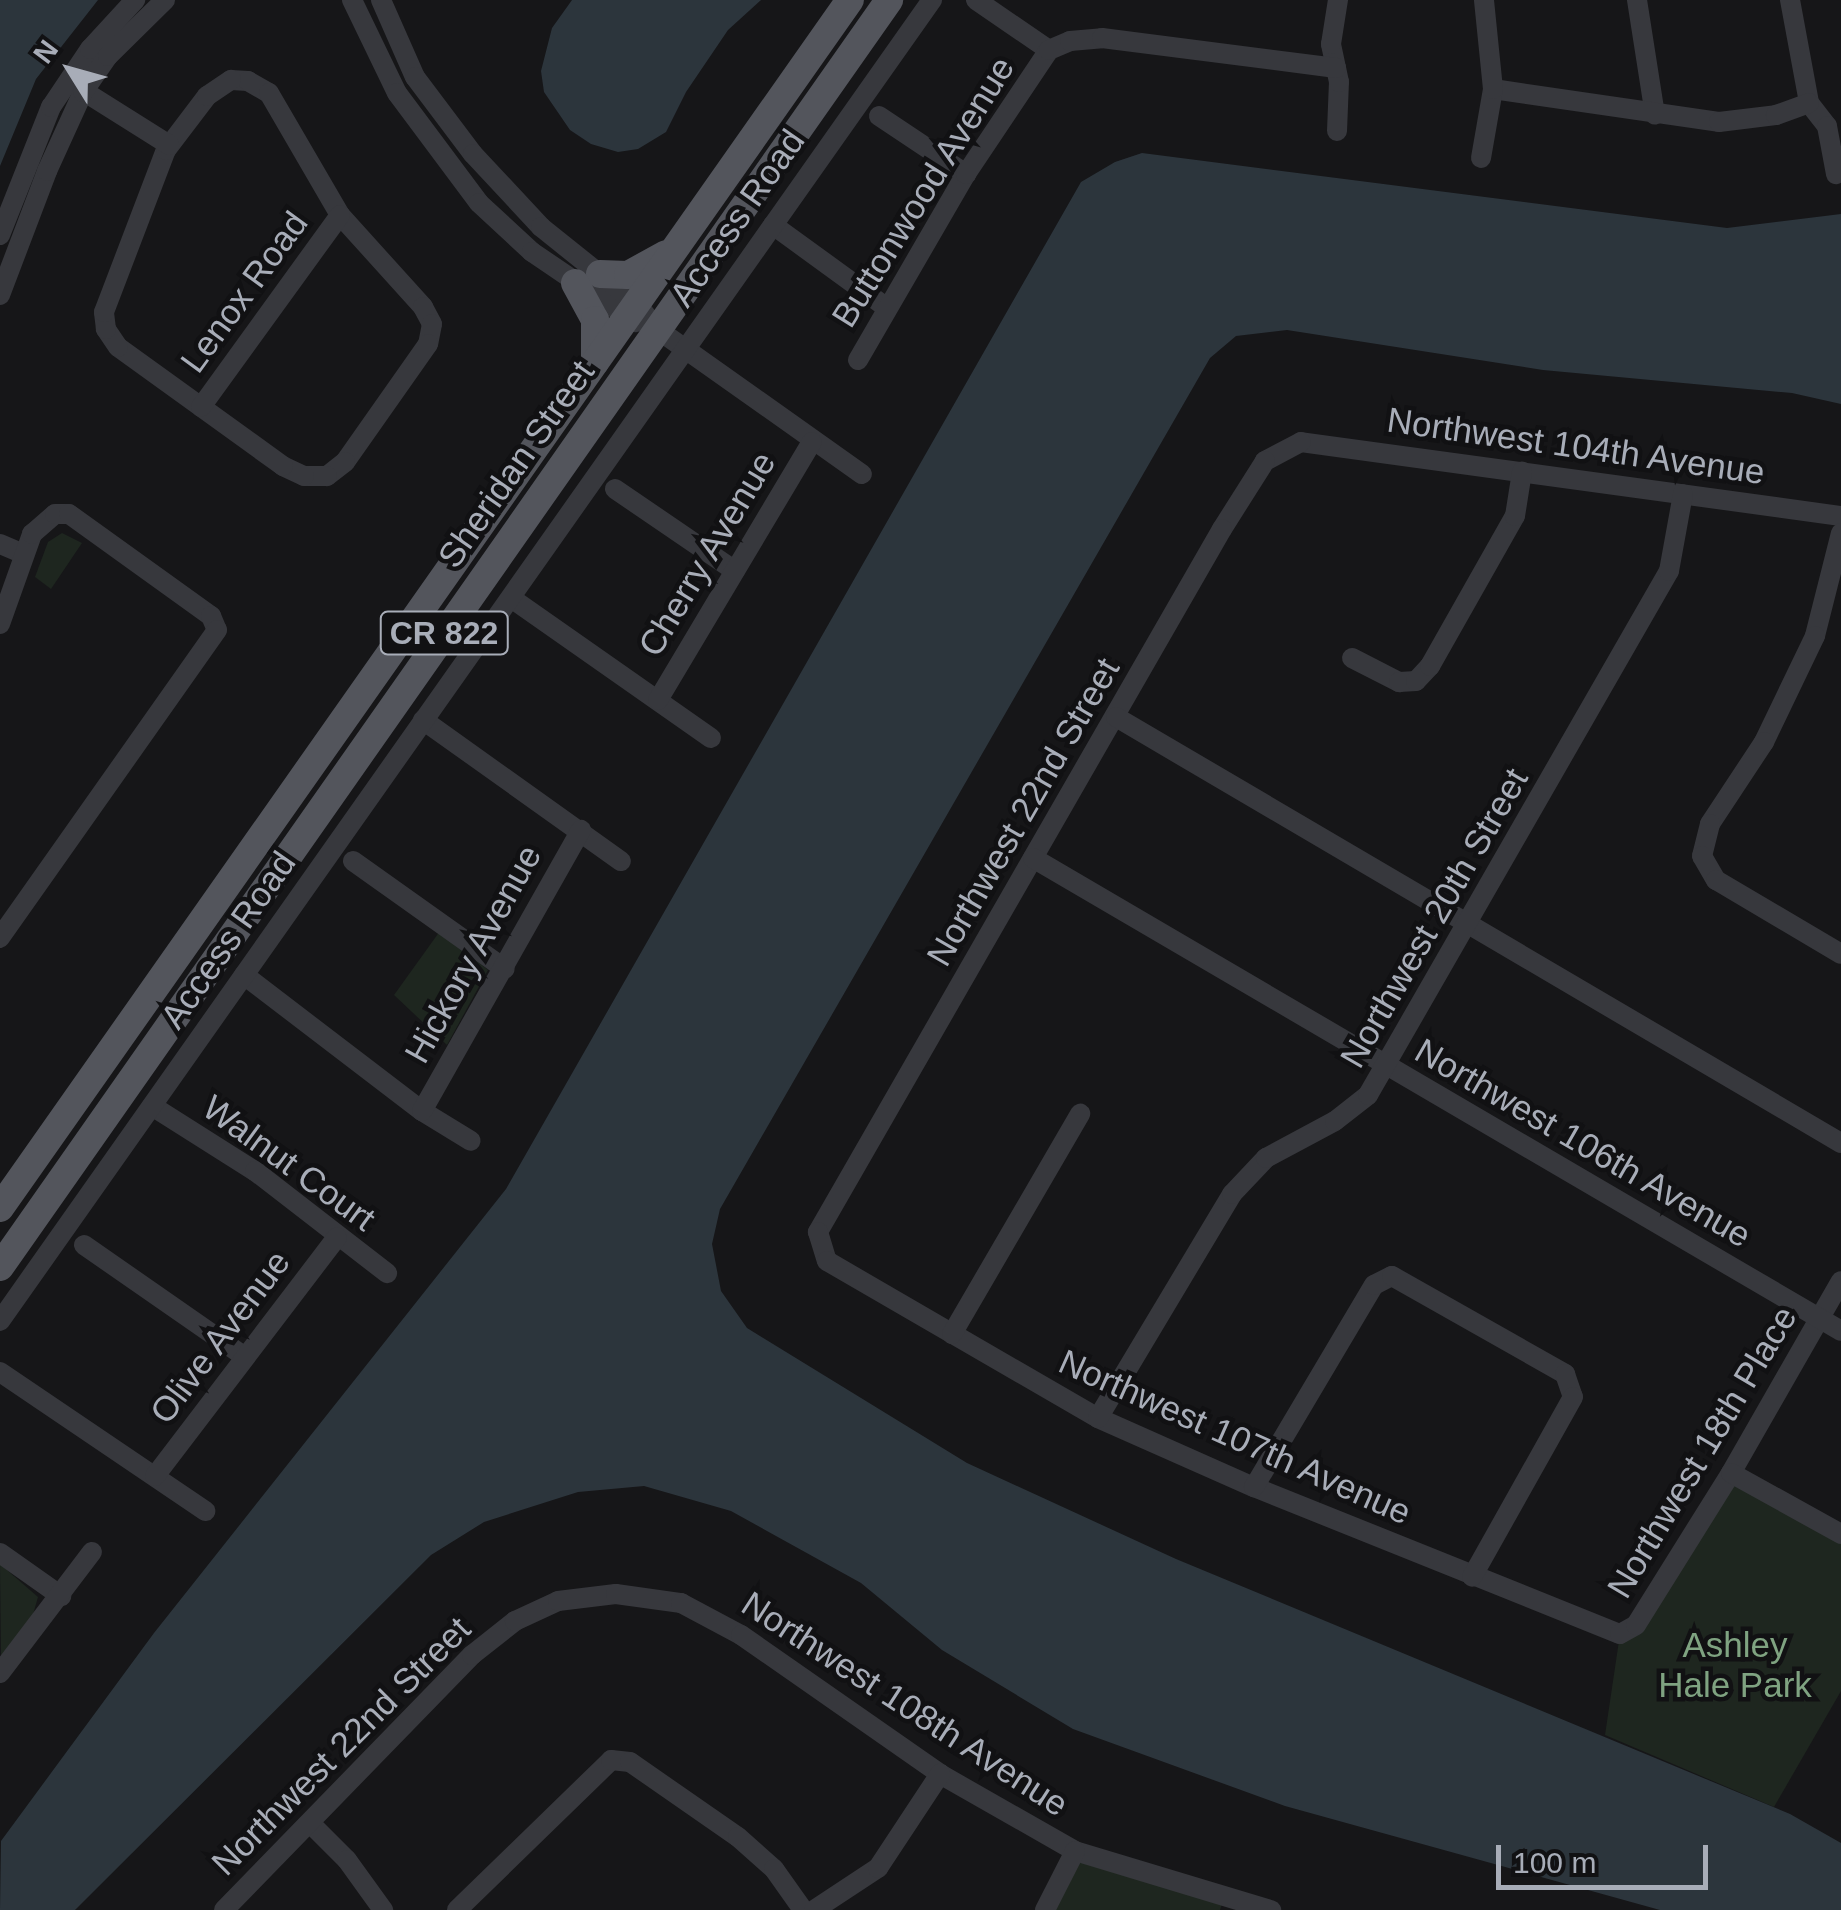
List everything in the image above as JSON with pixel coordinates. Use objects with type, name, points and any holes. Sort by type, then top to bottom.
[{"type":"main road","name":"Sheridan Street","points":[[0,1208],[850,0]]},
{"type":"main road","name":"Sheridan Street","points":[[0,1266],[889,0]]},
{"type":"main road","points":[[595,362],[595,320],[588,279],[628,275],[676,248]]},
{"type":"main road","points":[[280,811],[307,829]]},
{"type":"street","points":[[0,235],[36,138],[135,0]]},
{"type":"street","points":[[0,296],[58,144],[75,86],[164,0]]},
{"type":"street","points":[[352,0],[397,93],[450,169],[532,252],[588,279],[862,474]]},
{"type":"street","points":[[381,0],[416,77],[473,154],[588,279]]},
{"type":"street","name":"Access Road","points":[[0,1321],[932,0]]},
{"type":"street","points":[[976,0],[1049,50]]},
{"type":"street","points":[[1337,131],[1336,68],[1331,44],[1338,0]]},
{"type":"street","points":[[1481,158],[1493,89],[1484,0]]},
{"type":"street","points":[[1637,0],[1655,115]]},
{"type":"street","points":[[1790,0],[1809,103],[1828,126],[1836,174]]},
{"type":"street","name":"Buttonwood Avenue","points":[[858,360],[966,174],[1049,50],[1070,40],[1102,38],[1336,68]]},
{"type":"street","points":[[232,80],[248,81],[269,93],[340,216],[423,306],[432,324],[428,344],[346,462],[327,476],[304,476],[284,466],[118,348],[106,329],[104,312],[166,150],[207,96],[232,80]]},
{"type":"street","points":[[831,82],[859,101]]},
{"type":"street","points":[[75,86],[96,95],[166,150]]},
{"type":"street","points":[[1493,89],[1655,115],[1742,121],[1809,103]]},
{"type":"street","points":[[879,116],[966,174]]},
{"type":"street","name":"Lenox Road","points":[[201,407],[340,216]]},
{"type":"street","points":[[774,225],[886,308]]},
{"type":"street","name":"Cherry Avenue","points":[[658,700],[812,442]]},
{"type":"street","name":"Northwest 104th Avenue","points":[[1302,442],[1841,516]]},
{"type":"street","name":"Northwest 22nd Street","points":[[818,1232],[1266,461],[1302,442]]},
{"type":"street","points":[[1352,658],[1400,682],[1416,680],[1430,666],[1515,516],[1522,472]]},
{"type":"street","points":[[615,489],[735,571]]},
{"type":"street","name":"Northwest 20th Street","points":[[1098,1418],[1232,1194],[1266,1158],[1335,1121],[1368,1095],[1669,571],[1683,494]]},
{"type":"street","points":[[0,624],[14,563],[42,523],[56,514],[69,514],[211,616],[218,630],[0,938]]},
{"type":"street","points":[[1841,534],[1815,636],[1764,742],[1710,824],[1702,856],[1716,880],[1841,954]]},
{"type":"street","points":[[0,544],[14,563]]},
{"type":"street","points":[[510,598],[711,738]]},
{"type":"street","points":[[1116,717],[1841,1143]]},
{"type":"street","points":[[424,720],[621,861]]},
{"type":"street","name":"Hickory Avenue","points":[[422,1111],[506,969],[581,830]]},
{"type":"street","name":"Northwest 106th Avenue","points":[[1034,858],[1841,1331]]},
{"type":"street","points":[[352,862],[506,969]]},
{"type":"street","points":[[244,976],[422,1111],[471,1141]]},
{"type":"street","name":"Walnut Court","points":[[152,1106],[255,1171],[387,1273]]},
{"type":"street","points":[[952,1334],[1080,1114]]},
{"type":"street","name":"Northwest 107th Avenue","points":[[818,1232],[827,1260],[1098,1418],[1602,1631]]},
{"type":"street","name":"Olive Avenue","points":[[155,1476],[337,1237]]},
{"type":"street","points":[[84,1245],[245,1357]]},
{"type":"street","points":[[1254,1487],[1374,1285],[1392,1276],[1565,1374],[1574,1397],[1472,1577]]},
{"type":"street","name":"Northwest 18th Place","points":[[1602,1631],[1620,1634],[1636,1626],[1731,1473],[1841,1281]]},
{"type":"street","points":[[0,1372],[205,1512]]},
{"type":"street","points":[[1731,1473],[1841,1534]]},
{"type":"street","points":[[0,1673],[92,1552]]},
{"type":"street","points":[[0,1553],[61,1596]]},
{"type":"street","name":"Northwest 108th Avenue","points":[[558,1601],[616,1594],[682,1603],[741,1635],[940,1774],[1075,1852],[1222,1904],[1271,1910]]},
{"type":"street","name":"Northwest 22nd Street","points":[[224,1910],[472,1655],[515,1621],[558,1601]]},
{"type":"street","points":[[457,1910],[611,1760],[630,1762],[738,1837],[774,1869],[803,1910]]},
{"type":"street","points":[[814,1910],[878,1868],[940,1774]]},
{"type":"street","points":[[310,1823],[347,1860],[383,1910]]},
{"type":"street","points":[[1044,1910],[1075,1852]]},
{"type":"green space","points":[[62,533],[82,543],[51,589],[35,577],[48,542]]},
{"type":"green space","points":[[440,931],[488,970],[447,1045],[394,995]]},
{"type":"green space","name":"Ashley Hale Park","points":[[1731,1473],[1841,1534],[1841,1691],[1774,1807],[1605,1735],[1620,1634]]},
{"type":"green space","points":[[0,1564],[38,1597],[32,1618],[1,1657]]},
{"type":"green space","points":[[1075,1851],[1224,1897],[1220,1910],[1045,1910]]},
{"type":"shaded area","points":[[0,0],[98,0],[36,79],[0,166]]},
{"type":"shaded area","points":[[572,0],[761,0],[728,30],[686,92],[666,132],[638,149],[618,152],[591,144],[570,130],[544,92],[541,71],[552,28]]},
{"type":"shaded area","points":[[1142,153],[1727,228],[1841,214],[1841,404],[1792,393],[1543,370],[1287,330],[1236,336],[1210,358],[720,1209],[712,1244],[721,1291],[747,1328],[967,1463],[1176,1559],[1790,1814],[1841,1843],[1841,1910],[1660,1910],[1285,1806],[1073,1729],[942,1650],[861,1583],[731,1511],[644,1486],[578,1492],[484,1522],[431,1555],[75,1910],[0,1910],[1,1841],[154,1633],[506,1189],[1081,182],[1115,162]]}]
